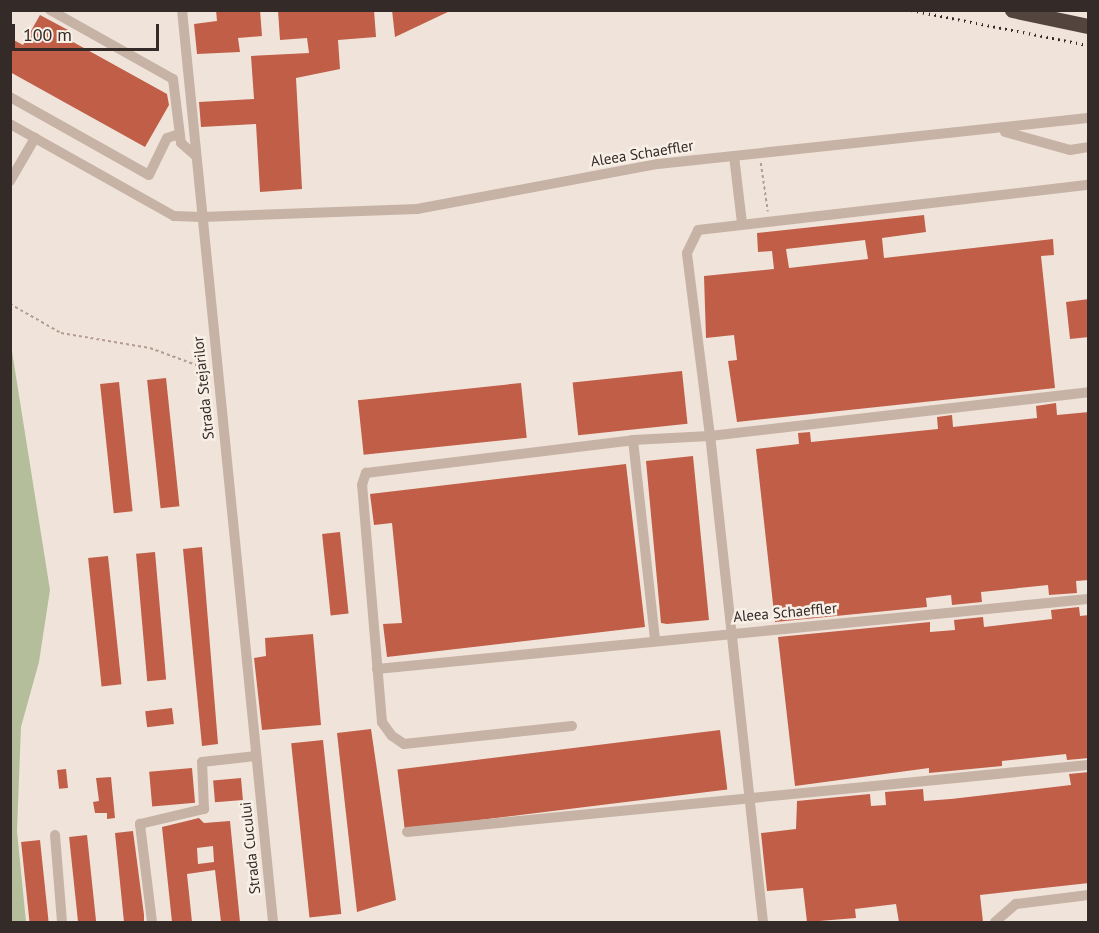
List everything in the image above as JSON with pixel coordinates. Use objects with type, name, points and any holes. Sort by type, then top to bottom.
[{"type":"highway","points":[[1012,10],[1089,26]]},
{"type":"street","points":[[50,10],[173,79],[179,91],[179,134],[195,155]]},
{"type":"street","name":"Strada Stejarilor","points":[[182,10],[257,771]]},
{"type":"street","points":[[10,97],[149,175],[167,138],[179,134]]},
{"type":"street","name":"Aleea Schaeffler","points":[[202,217],[417,209],[658,164],[1089,118]]},
{"type":"street","points":[[10,124],[174,216],[202,217]]},
{"type":"street","points":[[988,130],[1022,135],[1070,150],[1089,147]]},
{"type":"street","points":[[10,181],[35,138]]},
{"type":"street","points":[[734,156],[742,223]]},
{"type":"street","points":[[763,922],[710,436],[687,253],[698,230],[772,219],[1089,185]]},
{"type":"street","points":[[572,726],[404,744],[382,722],[362,485],[366,473],[633,440],[710,436],[1089,392]]},
{"type":"street","points":[[633,440],[655,638]]},
{"type":"street","name":"Aleea Schaeffler","points":[[377,669],[655,638],[1089,599]]},
{"type":"street","points":[[152,922],[140,824],[204,809],[202,762],[255,756]]},
{"type":"street","points":[[407,832],[1089,765]]},
{"type":"street","name":"Strada Cucului","points":[[257,771],[273,922]]},
{"type":"street","points":[[55,835],[62,922]]},
{"type":"street","points":[[995,922],[1016,904],[1089,895]]},
{"type":"path","points":[[760,153],[772,219]]},
{"type":"path","points":[[10,304],[61,333],[150,348],[195,361],[217,375]]},
{"type":"green space","points":[[11,345],[50,590],[39,662],[21,727],[17,831],[26,922],[10,922]]},
{"type":"building","points":[[216,10],[260,10],[262,36],[238,38],[240,52],[197,54],[194,24],[217,21]]},
{"type":"building","points":[[278,10],[374,10],[376,37],[338,40],[340,69],[296,78],[302,189],[260,192],[256,124],[201,127],[199,102],[254,99],[251,56],[309,53],[307,38],[280,40]]},
{"type":"building","points":[[392,10],[452,10],[395,37]]},
{"type":"building","points":[[40,15],[68,30],[64,37],[167,94],[169,105],[145,147],[10,72],[10,38],[23,45]]},
{"type":"building","points":[[924,215],[926,232],[882,238],[884,258],[1053,239],[1054,255],[1041,256],[1055,388],[737,422],[728,361],[737,360],[734,335],[706,338],[704,276],[774,269],[772,251],[758,252],[757,233]],"holes":[[[865,240],[868,259],[789,268],[786,249]]]},
{"type":"building","points":[[1089,299],[1089,337],[1070,339],[1066,302]]},
{"type":"building","points":[[682,371],[688,424],[578,435],[573,382]]},
{"type":"building","points":[[166,378],[179,506],[161,508],[147,380]]},
{"type":"building","points":[[119,382],[133,511],[114,513],[100,384]]},
{"type":"building","points":[[521,383],[527,438],[364,455],[358,400]]},
{"type":"building","points":[[1056,403],[1057,415],[1089,412],[1089,580],[1076,581],[1077,593],[1049,595],[1048,585],[981,592],[982,602],[952,605],[951,595],[926,598],[927,607],[775,622],[756,449],[799,444],[798,433],[810,432],[811,442],[938,429],[937,417],[952,415],[953,427],[1037,418],[1036,406]]},
{"type":"building","points":[[693,456],[709,620],[661,623],[646,461]]},
{"type":"building","points":[[626,464],[645,627],[387,657],[383,624],[402,623],[392,523],[374,525],[370,494]]},
{"type":"building","points":[[340,532],[349,614],[331,615],[322,534]]},
{"type":"building","points":[[202,547],[218,744],[202,746],[183,549]]},
{"type":"building","points":[[155,552],[166,680],[147,681],[136,554]]},
{"type":"building","points":[[108,556],[121,684],[102,686],[88,558]]},
{"type":"building","points":[[1079,607],[1080,616],[1089,615],[1089,758],[1067,760],[1066,754],[1002,761],[1002,766],[929,773],[929,768],[795,786],[778,637],[930,622],[930,632],[955,630],[954,620],[983,617],[984,627],[1052,619],[1051,610]]},
{"type":"building","points":[[313,634],[321,725],[262,730],[254,658],[266,656],[265,638]]},
{"type":"building","points":[[172,708],[174,724],[147,727],[145,711]]},
{"type":"building","points":[[371,729],[396,900],[357,912],[337,733]]},
{"type":"building","points":[[720,730],[727,790],[405,829],[397,770]]},
{"type":"building","points":[[323,740],[341,914],[309,917],[291,743]]},
{"type":"building","points":[[192,768],[195,803],[152,807],[149,772]]},
{"type":"building","points":[[66,769],[68,788],[59,789],[57,770]]},
{"type":"building","points":[[1089,772],[1089,883],[980,895],[983,922],[899,922],[896,904],[855,909],[856,918],[807,922],[803,888],[767,891],[761,833],[796,829],[797,801],[870,794],[871,806],[886,805],[885,792],[923,789],[924,801],[951,799],[1071,785],[1069,774]]},
{"type":"building","points":[[111,777],[115,818],[107,819],[107,813],[95,813],[93,802],[99,801],[96,778]]},
{"type":"building","points":[[241,778],[243,800],[215,802],[213,780]]},
{"type":"building","points":[[199,818],[204,823],[230,821],[240,922],[221,922],[215,870],[187,874],[192,922],[172,922],[162,827]],"holes":[[[213,846],[214,862],[198,864],[197,848]]]},
{"type":"building","points":[[133,831],[144,922],[124,922],[115,833]]},
{"type":"building","points":[[87,835],[96,922],[78,922],[69,837]]},
{"type":"building","points":[[40,840],[49,922],[30,922],[21,842]]},
{"type":"railway","points":[[911,10],[1088,45]]}]
